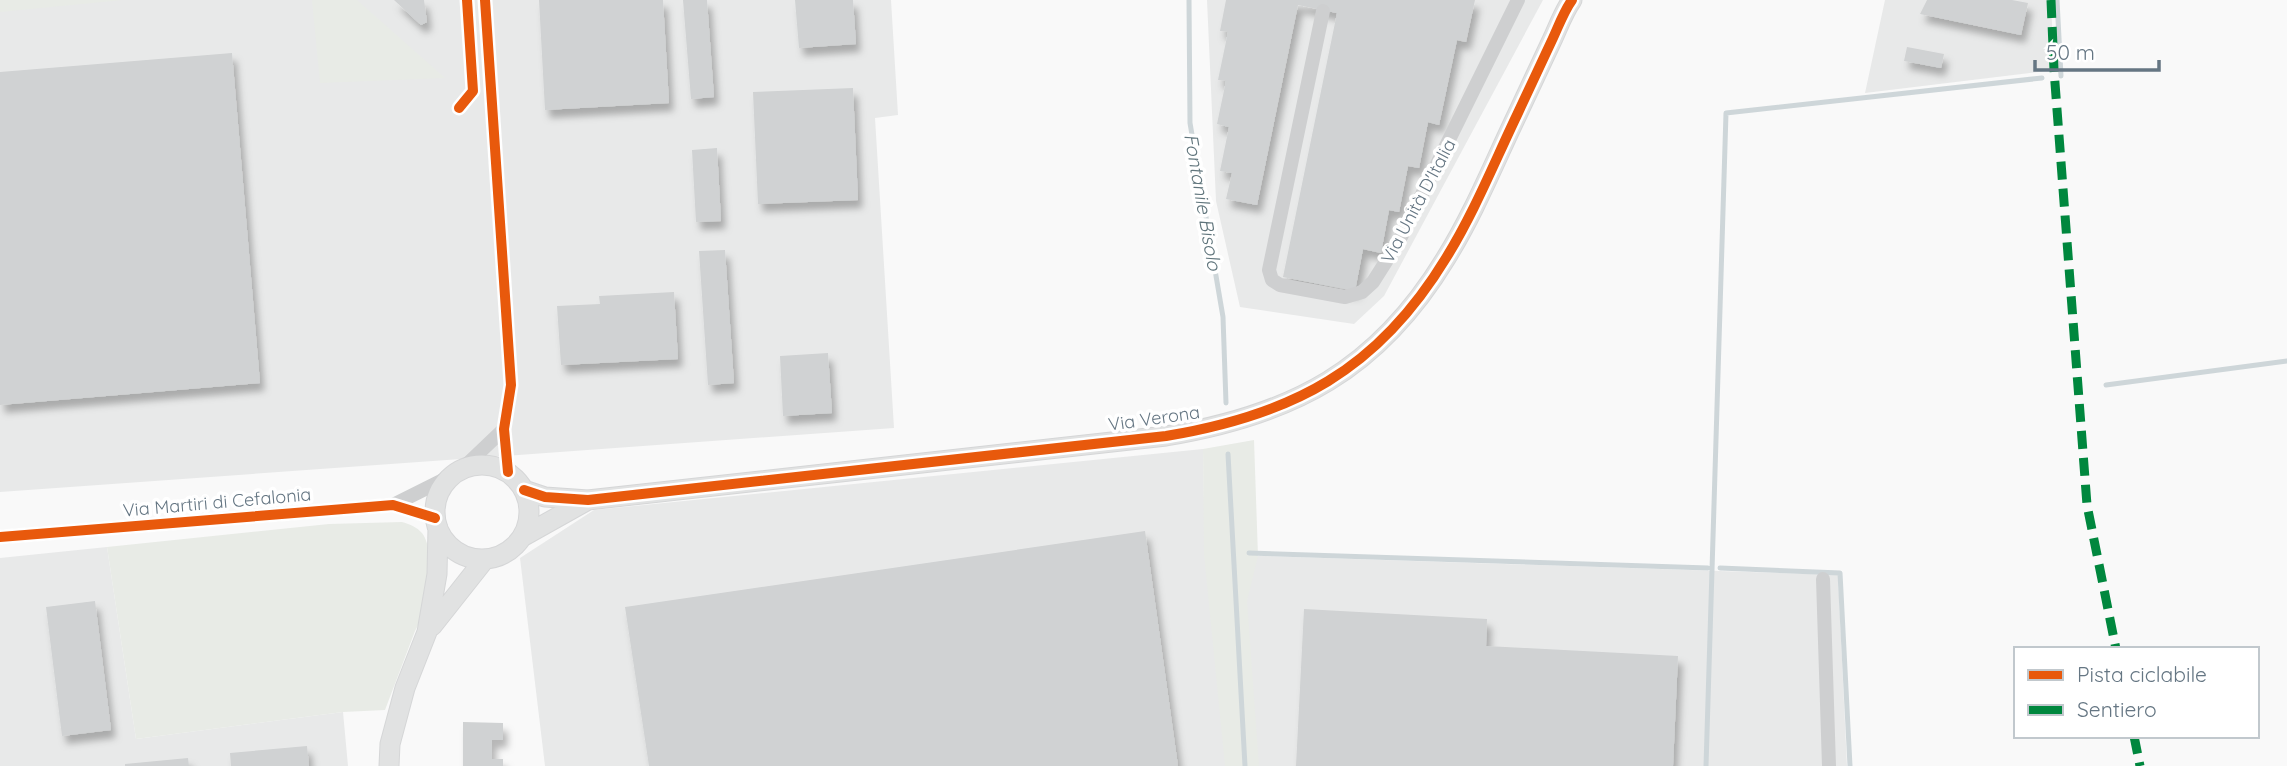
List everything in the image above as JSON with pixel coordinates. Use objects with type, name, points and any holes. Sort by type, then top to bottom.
[{"type":"street","points":[[485,0],[511,385],[504,429],[508,472]]},
{"type":"street","name":"Via Unità D'Italia","points":[[1323,11],[1269,270],[1272,280],[1280,285],[1345,297],[1362,292],[1373,282],[1399,241],[1518,0]]},
{"type":"street","name":"Via Verona","points":[[524,490],[545,497],[588,500],[1166,436],[1237,421],[1299,398],[1340,373],[1387,335],[1409,312],[1440,269],[1471,211],[1570,1]]},
{"type":"street","name":"Via Martiri di Cefalonia","points":[[0,537],[393,505],[456,473],[504,429]]},
{"type":"street","points":[[389,766],[390,744],[402,699],[427,632],[437,574],[436,502],[442,488],[456,473],[485,465],[508,472],[524,490],[528,501],[530,514],[522,537],[506,552],[485,559],[457,552],[446,542],[437,523]]},
{"type":"street","name":"Via Verona","points":[[522,537],[588,500]]},
{"type":"street","name":"Via Martiri di Cefalonia","points":[[393,505],[437,523]]},
{"type":"street","points":[[427,632],[485,559]]},
{"type":"street","points":[[1823,579],[1829,766]]},
{"type":"shaded area","points":[[0,0],[891,0],[898,115],[875,118],[894,428],[0,492]]},
{"type":"shaded area","points":[[0,0],[123,0],[0,12]]},
{"type":"shaded area","points":[[312,0],[357,0],[445,78],[320,83]]},
{"type":"shaded area","points":[[1207,0],[1543,0],[1384,296],[1354,324],[1240,307],[1216,201]]},
{"type":"shaded area","points":[[1885,0],[2051,0],[2054,70],[1865,93]]},
{"type":"shaded area","points":[[1254,440],[1258,556],[1247,601],[1259,766],[1225,766],[1204,554],[1203,449]]},
{"type":"shaded area","points":[[1203,449],[1205,554],[1838,575],[1847,766],[545,766],[520,558],[594,510]]},
{"type":"shaded area","points":[[402,522],[422,533],[429,554],[429,582],[423,611],[385,710],[343,712],[136,739],[107,547],[329,524]]},
{"type":"shaded area","points":[[107,547],[136,739],[343,712],[348,766],[0,766],[0,558]]},
{"type":"building","points":[[394,0],[424,0],[427,22],[421,25]]},
{"type":"building","points":[[539,0],[663,0],[669,103],[545,110]]},
{"type":"building","points":[[683,0],[707,0],[714,97],[691,99]]},
{"type":"building","points":[[795,0],[853,0],[856,44],[799,48]]},
{"type":"building","points":[[1226,0],[1475,0],[1466,42],[1457,40],[1439,125],[1428,122],[1419,168],[1408,166],[1399,212],[1389,210],[1381,253],[1363,249],[1355,291],[1283,277],[1337,13],[1298,5],[1257,205],[1226,199],[1232,173],[1220,171],[1229,127],[1217,124],[1226,81],[1218,80],[1228,32],[1220,31]]},
{"type":"building","points":[[1927,0],[2012,0],[2028,3],[2021,35],[1920,14]]},
{"type":"building","points":[[1907,47],[1944,54],[1941,68],[1904,61]]},
{"type":"building","points":[[232,53],[260,383],[0,405],[0,72]]},
{"type":"building","points":[[853,88],[858,200],[758,204],[753,92]]},
{"type":"building","points":[[717,148],[721,221],[696,222],[692,150]]},
{"type":"building","points":[[725,250],[734,383],[708,385],[699,251]]},
{"type":"building","points":[[674,292],[678,359],[561,365],[557,306],[600,304],[599,296]]},
{"type":"building","points":[[828,353],[832,413],[783,416],[780,356]]},
{"type":"building","points":[[1145,531],[1178,766],[649,766],[625,607]]},
{"type":"building","points":[[95,601],[111,730],[62,736],[46,607]]},
{"type":"building","points":[[1304,609],[1487,619],[1486,646],[1678,656],[1673,766],[1296,766]]},
{"type":"building","points":[[463,722],[503,723],[503,740],[492,740],[492,759],[503,759],[503,766],[463,766]]},
{"type":"building","points":[[307,746],[309,766],[231,766],[230,753]]},
{"type":"building","points":[[188,758],[189,766],[125,766],[125,764]]},
{"type":"waterway","name":"Fontanile Bisolo","points":[[1189,0],[1190,123],[1223,317],[1226,403]]},
{"type":"waterway","points":[[2057,0],[2061,76]]},
{"type":"waterway","points":[[1706,766],[1726,113],[2042,78]]},
{"type":"waterway","points":[[2106,385],[2287,361]]},
{"type":"waterway","name":"Fontanile Bisolo","points":[[1228,454],[1245,766]]},
{"type":"waterway","points":[[1249,553],[1708,568]]},
{"type":"waterway","points":[[1720,568],[1840,573],[1850,766]]},
{"type":"marked path","points":[[2051,0],[2087,505],[2116,647]]},
{"type":"marked path","points":[[2134,738],[2140,766]]},
{"type":"cycle path","points":[[459,108],[473,91],[467,0]]},
{"type":"cycle path","points":[[485,0],[511,385],[504,429],[508,472]]},
{"type":"cycle path","points":[[524,490],[545,497],[588,500],[1166,436],[1212,427],[1292,400],[1328,381],[1361,358],[1420,297],[1466,223],[1572,0]]},
{"type":"cycle path","points":[[0,537],[393,505],[435,518]]}]
